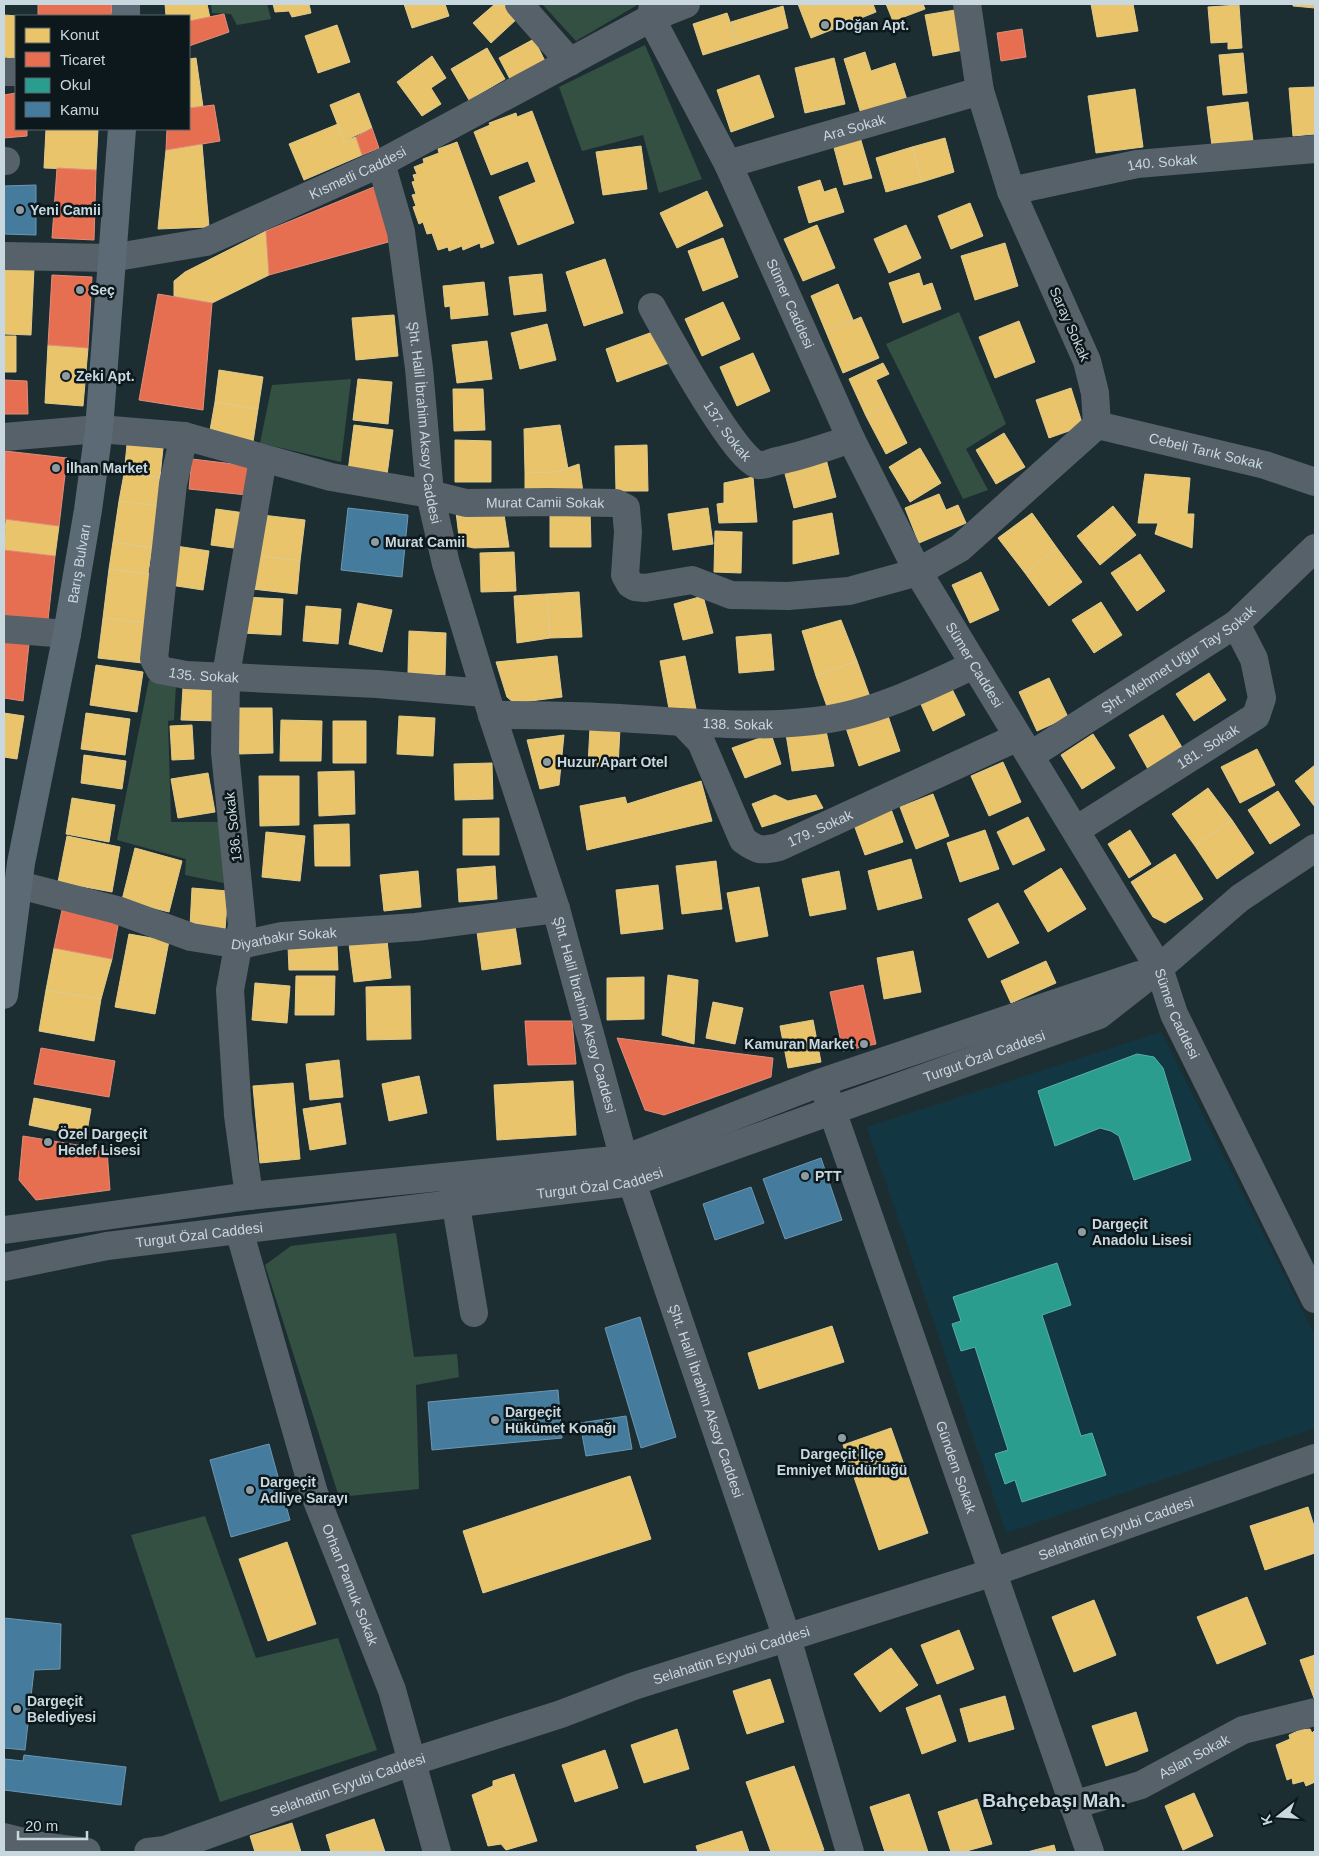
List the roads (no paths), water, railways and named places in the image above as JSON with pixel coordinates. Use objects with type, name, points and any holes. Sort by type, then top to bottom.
[{"type":"main road","name":"Barış Bulvarı","points":[[4,995],[15,870],[67,634],[88,510],[98,429],[122,130]]},
{"type":"street","points":[[519,4],[570,62]]},
{"type":"street","name":"Kısmetli Caddesi","points":[[4,256],[111,258],[206,242],[380,163],[570,62],[652,11],[686,4]]},
{"type":"street","name":"Saray Sokak","points":[[968,4],[980,91],[1011,192],[1087,361],[1096,392],[1097,425]]},
{"type":"street","name":"Sümer Caddesi","points":[[652,11],[728,164],[851,439],[918,572],[1159,968],[1174,1014],[1315,1299]]},
{"type":"street","name":"Ara Sokak","points":[[728,164],[980,91]]},
{"type":"street","name":"140. Sokak","points":[[1011,192],[1138,164],[1315,149]]},
{"type":"street","name":"Şht. Halil İbrahim Aksoy Caddesi","points":[[380,163],[401,232],[419,368],[430,494],[446,564],[556,910],[628,1170],[787,1638],[850,1852]]},
{"type":"street","name":"137. Sokak","points":[[652,307],[716,418],[749,460],[758,465],[770,463],[801,456],[851,439]]},
{"type":"street","points":[[918,572],[960,548],[1097,425]]},
{"type":"street","name":"Cebeli Tarık Sokak","points":[[1097,425],[1265,465],[1315,482]]},
{"type":"street","name":"Murat Camii Sokak","points":[[4,437],[98,429],[184,436],[331,478],[430,494],[466,503],[616,503],[626,508],[628,532],[625,575],[630,584],[635,587],[645,588],[692,580],[731,595],[788,596],[849,591],[918,572]]},
{"type":"street","name":"135. Sokak","points":[[184,436],[173,484],[154,659],[160,670],[186,675],[226,676],[489,704]]},
{"type":"street","name":"136. Sokak","points":[[248,1196],[238,1115],[230,990],[240,945],[242,926],[225,752],[226,676],[263,459]]},
{"type":"street","name":"Şht. Mehmet Uğur Tay Sokak","points":[[1024,746],[1236,624],[1315,548]]},
{"type":"street","name":"181. Sokak","points":[[1076,830],[1256,716],[1262,698],[1254,659],[1236,624]]},
{"type":"street","points":[[4,629],[67,634]]},
{"type":"street","name":"138. Sokak","points":[[489,704],[598,717],[682,722],[792,723],[830,719],[876,706],[926,688],[974,665]]},
{"type":"street","name":"179. Sokak","points":[[682,722],[701,742],[744,840],[754,848],[763,851],[778,847],[1024,746]]},
{"type":"street","name":"Turgut Özal Caddesi","points":[[4,1267],[106,1246],[457,1204],[628,1170],[832,1109],[1099,1015],[1159,968],[1240,898],[1315,848]]},
{"type":"street","name":"Diyarbakır Sokak","points":[[15,870],[191,937],[240,945],[282,936],[416,928],[556,910]]},
{"type":"street","name":"Turgut Özal Caddesi","points":[[4,1230],[248,1196],[451,1176],[628,1170],[822,1082],[1159,968]]},
{"type":"street","name":"Gündem Sokak","points":[[822,1082],[1090,1852]]},
{"type":"street","points":[[451,1176],[474,1314]]},
{"type":"street","name":"Orhan Pamuk Sokak","points":[[239,1230],[314,1493],[392,1690],[437,1852]]},
{"type":"street","name":"Selahattin Eyyubi Caddesi","points":[[159,1851],[412,1762],[561,1714],[634,1686],[994,1572],[1315,1458]]},
{"type":"street","name":"Aslan Sokak","points":[[1073,1805],[1141,1785],[1243,1730],[1315,1712]]},
{"type":"street","points":[[4,1837],[40,1846],[88,1852]]},
{"type":"place","name":"Doğan Apt.","points":[[825,25]]},
{"type":"place","name":"Yeni Camii","points":[[20,210]]},
{"type":"place","name":"Seç","points":[[80,290]]},
{"type":"place","name":"Zeki Apt.","points":[[66,376]]},
{"type":"place","name":"İlhan Market","points":[[56,468]]},
{"type":"place","name":"Murat Camii","points":[[375,542]]},
{"type":"place","name":"Huzur Apart Otel","points":[[547,762]]},
{"type":"place","name":"Kamuran Market","points":[[864,1044]]},
{"type":"place","name":"Özel Dargeçit Hedef Lisesi","points":[[48,1142]]},
{"type":"place","name":"PTT","points":[[805,1176]]},
{"type":"place","name":"Dargeçit Anadolu Lisesi","points":[[1082,1232]]},
{"type":"place","name":"Dargeçit Hükümet Konağı","points":[[495,1420]]},
{"type":"place","name":"Dargeçit İlçe Emniyet Müdürlüğü","points":[[842,1438]]},
{"type":"place","name":"Dargeçit Adliye Sarayı","points":[[250,1490]]},
{"type":"place","name":"Dargeçit Belediyesi","points":[[17,1709]]},
{"type":"district","name":"Bahçebaşı Mah.","points":[[1054,1800]]}]
